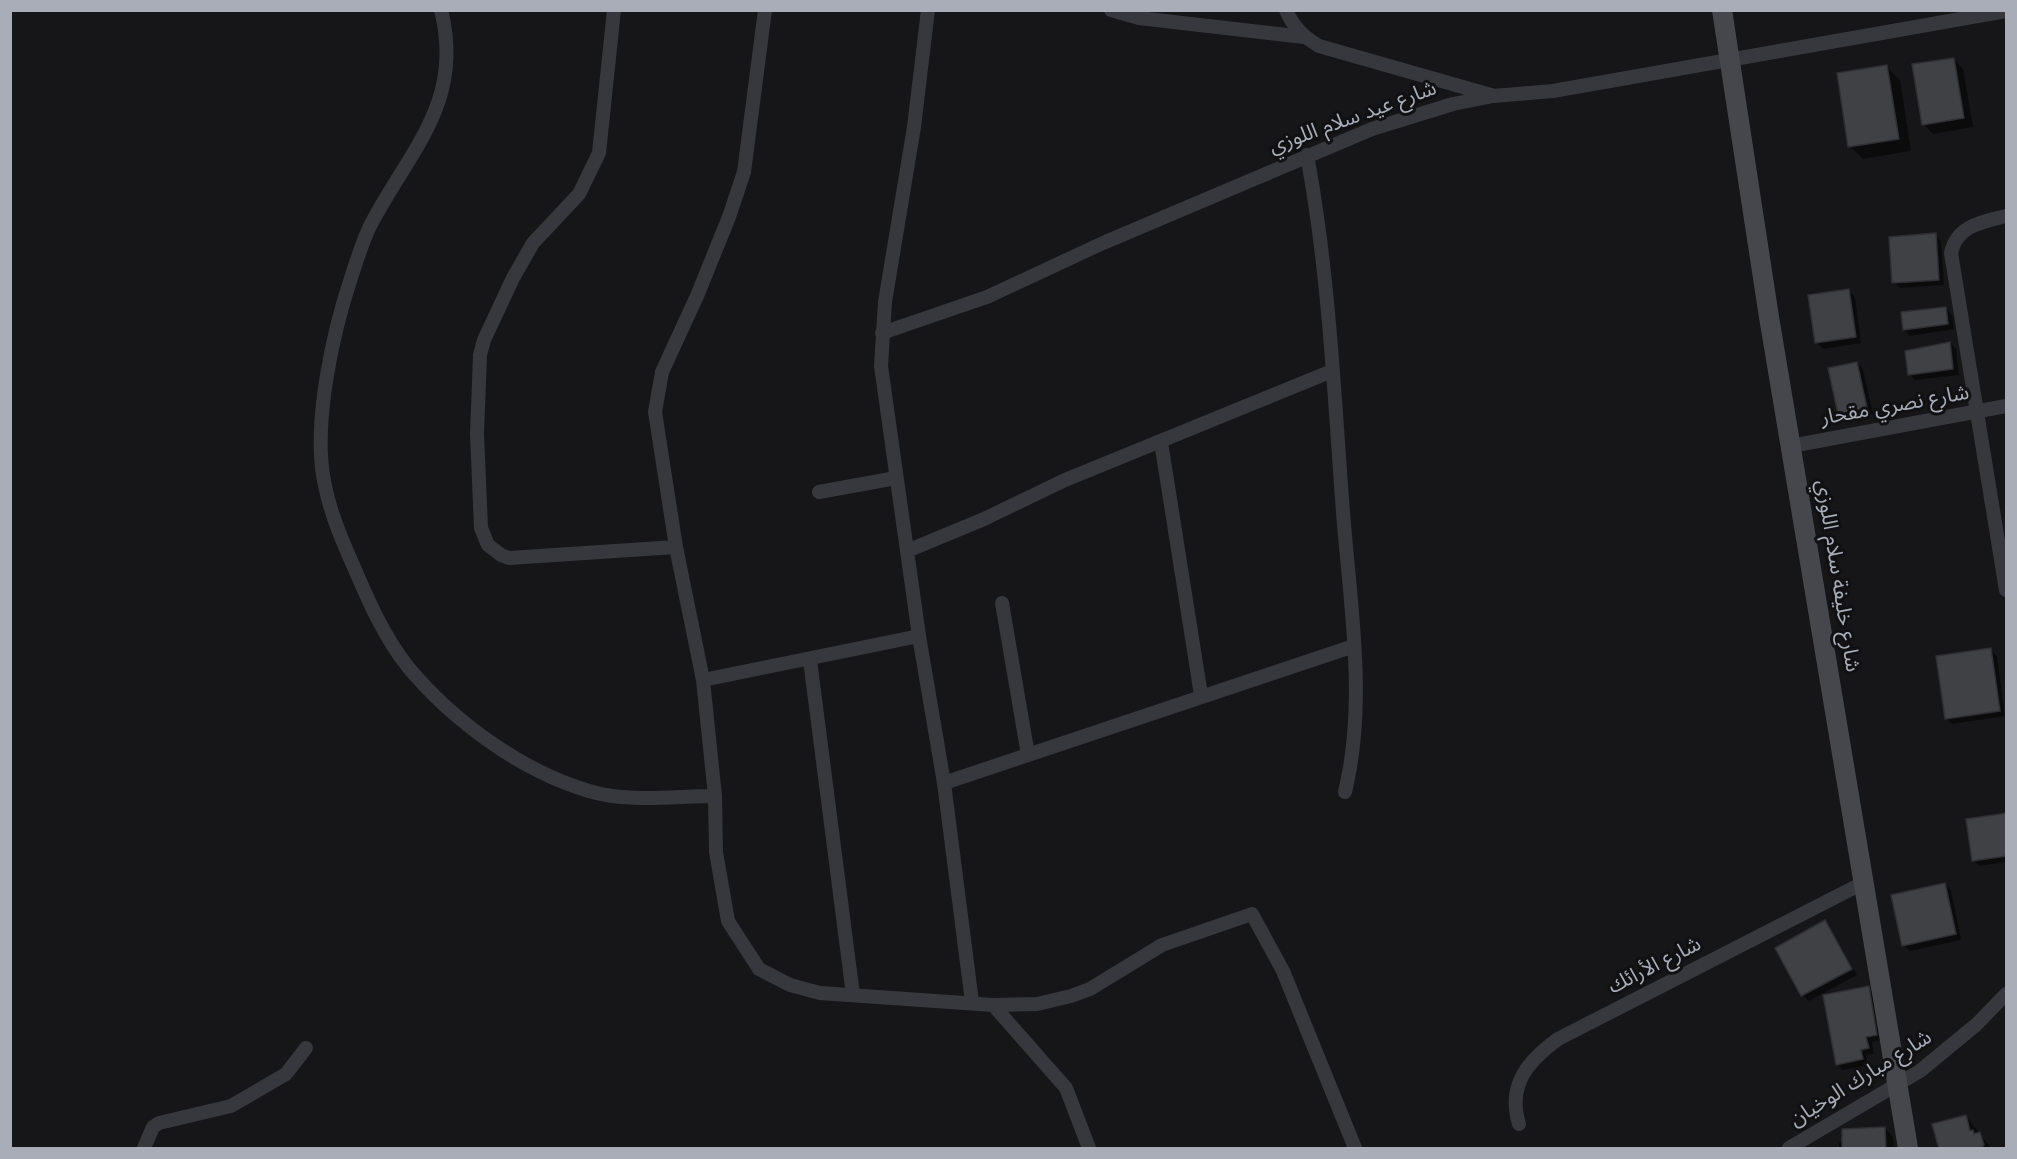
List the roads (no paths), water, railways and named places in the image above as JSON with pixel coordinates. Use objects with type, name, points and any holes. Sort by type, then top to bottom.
[{"type":"street","points":[[441,10],[447,53],[442,94],[429,130],[369,229],[350,279],[338,329],[323,403],[320,437],[322,474],[333,520],[369,604],[406,665],[432,694],[479,732],[503,749],[558,780],[591,792],[629,796],[715,796]]},
{"type":"street","points":[[614,10],[599,153],[589,178],[579,194],[533,243],[484,340],[478,366],[477,391],[481,528],[488,545],[509,558],[676,547]]},
{"type":"street","points":[[765,10],[744,172],[729,217],[701,286],[662,372],[656,397],[656,423],[676,547],[704,680],[715,796],[716,852],[728,921],[742,946],[759,969],[790,985],[819,993],[993,1005],[1037,1004],[1090,990],[1162,945],[1252,914],[1282,971],[1355,1149]]},
{"type":"street","points":[[927,10],[914,127],[882,333],[883,391],[919,636],[944,783],[972,1002]]},
{"type":"street","points":[[1111,10],[1138,18],[1304,37]]},
{"type":"street","points":[[1286,10],[1291,21],[1304,37],[1319,46],[1493,96]]},
{"type":"street","name":"شارع خليفة سلام اللوزي","points":[[1722,10],[1791,446],[1908,1149]]},
{"type":"street","name":"شارع عيد سلام اللوزي","points":[[882,333],[987,297],[1307,155],[1382,126],[1454,104],[1493,96],[1526,95],[1731,59],[1927,17],[2007,10]]},
{"type":"street","points":[[1307,155],[1319,230],[1354,646],[1354,735],[1345,792]]},
{"type":"street","points":[[2007,216],[1973,224],[1953,245],[1952,253],[2007,590]]},
{"type":"street","points":[[908,550],[984,519],[1065,480],[1332,371]]},
{"type":"street","name":"شارع نصري مقحار","points":[[1791,446],[2007,406]]},
{"type":"street","points":[[1161,442],[1201,695]]},
{"type":"street","points":[[819,492],[896,478]]},
{"type":"street","points":[[1002,603],[1028,755]]},
{"type":"street","points":[[704,680],[919,636]]},
{"type":"street","points":[[944,783],[1201,695],[1354,646]]},
{"type":"street","points":[[810,660],[853,996]]},
{"type":"street","name":"شارع الأرائك","points":[[1519,1124],[1514,1102],[1521,1074],[1528,1063],[1558,1039],[1863,883]]},
{"type":"street","name":"شارع مبارك الوخيان","points":[[1789,1149],[1941,1056],[2007,994]]},
{"type":"street","points":[[993,1005],[1066,1088],[1089,1149]]},
{"type":"street","points":[[144,1149],[153,1127],[159,1123],[231,1106],[286,1074],[306,1048]]}]
